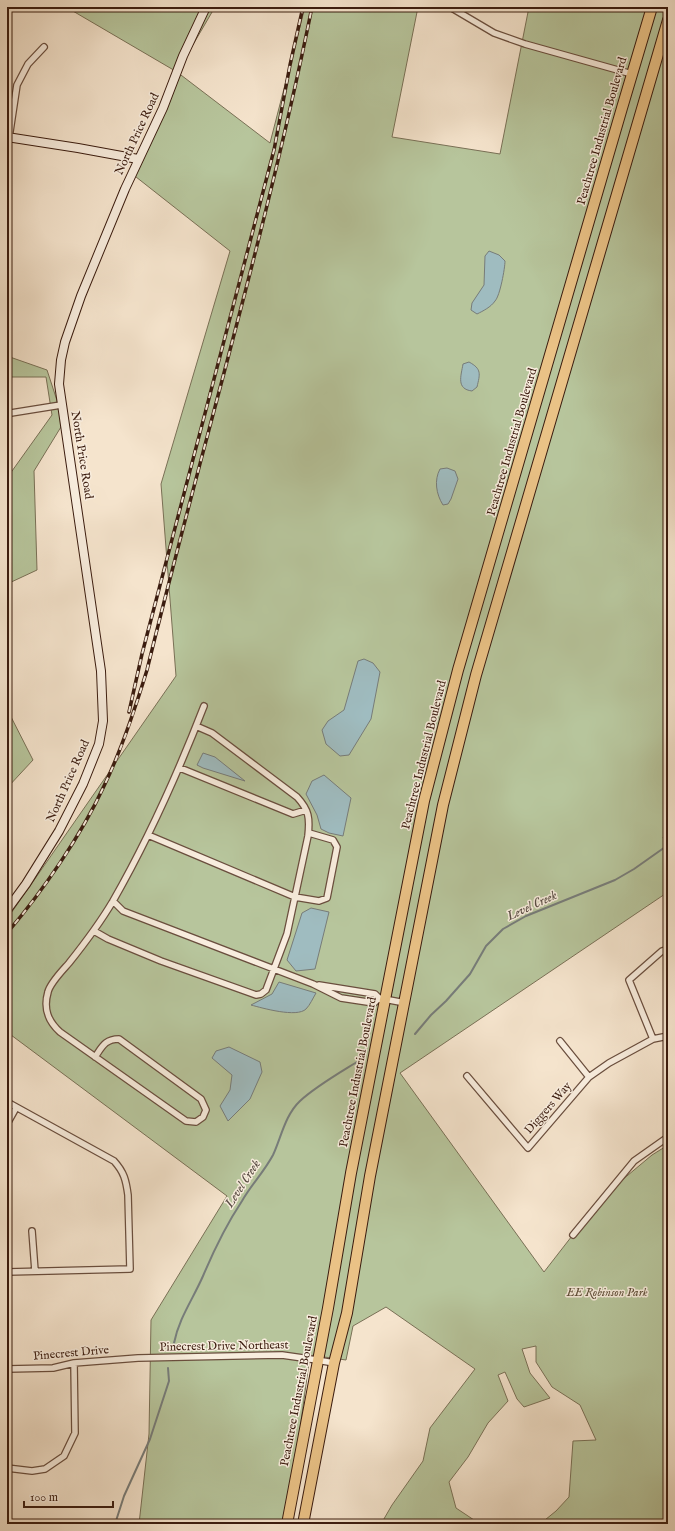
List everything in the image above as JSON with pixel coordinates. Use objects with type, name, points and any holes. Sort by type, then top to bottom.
[{"type":"highway","name":"Peachtree Industrial Boulevard","points":[[287,1524],[328,1308],[382,999],[424,801],[458,670],[652,7]]},
{"type":"highway","points":[[303,1524],[334,1363],[347,1312],[370,1176],[443,805],[476,675],[668,20]]},
{"type":"street","name":"North Price Road","points":[[7,910],[26,884],[62,825],[83,784],[99,744],[103,721],[102,671],[71,460],[61,405],[59,384],[60,368],[69,330],[105,237],[138,159],[163,108],[183,56],[206,7]]},
{"type":"street","points":[[450,7],[494,33],[525,44],[632,74]]},
{"type":"street","points":[[44,47],[28,64],[16,85],[8,138],[78,148],[138,159]]},
{"type":"street","points":[[7,415],[11,413],[61,405]]},
{"type":"street","points":[[95,1057],[104,1044],[110,1039],[119,1039],[201,1099],[206,1110],[203,1117],[196,1122],[186,1121],[95,1057],[60,1032],[51,1024],[45,1004],[48,990],[94,931],[113,901],[148,835],[180,768],[204,706]]},
{"type":"street","points":[[94,931],[108,939],[128,947],[256,995],[261,994],[266,990],[287,934],[309,833],[310,822],[306,810],[297,797],[212,733],[196,726]]},
{"type":"street","points":[[180,768],[293,814],[306,810]]},
{"type":"street","points":[[148,835],[295,897],[319,901],[327,898],[337,847],[333,840],[309,833]]},
{"type":"street","points":[[113,901],[123,911],[273,968],[313,984],[341,998],[374,1003],[382,999]]},
{"type":"street","points":[[654,1039],[629,980],[662,951],[668,949]]},
{"type":"street","points":[[313,984],[375,994],[382,999],[405,1003]]},
{"type":"street","name":"Diggers Way","points":[[467,1076],[528,1148],[589,1077],[609,1063],[654,1039],[668,1036]]},
{"type":"street","points":[[560,1041],[589,1077]]},
{"type":"street","points":[[7,1102],[114,1161],[123,1171],[128,1195],[130,1268],[7,1272]]},
{"type":"street","points":[[7,1124],[16,1108]]},
{"type":"street","points":[[573,1235],[634,1161],[668,1137]]},
{"type":"street","points":[[32,1231],[35,1271]]},
{"type":"street","name":"Pinecrest Drive Northeast","points":[[138,1358],[282,1355],[334,1363]]},
{"type":"street","name":"Pinecrest Drive","points":[[7,1369],[53,1368],[74,1363],[138,1358]]},
{"type":"street","points":[[7,1468],[32,1471],[45,1469],[64,1456],[75,1433],[74,1363]]},
{"type":"green space","points":[[66,7],[215,7],[177,72]]},
{"type":"green space","name":"EE Robinson Park","points":[[305,7],[418,7],[392,137],[500,154],[529,7],[668,7],[668,834],[663,837],[668,855],[668,892],[400,1073],[544,1272],[603,1196],[652,1155],[668,1145],[668,1524],[540,1524],[556,1511],[569,1497],[573,1441],[596,1440],[580,1405],[552,1387],[536,1362],[536,1346],[522,1349],[530,1373],[550,1398],[524,1407],[517,1399],[505,1372],[498,1375],[508,1401],[488,1423],[468,1457],[449,1482],[456,1508],[480,1524],[381,1524],[392,1505],[423,1461],[430,1428],[475,1369],[386,1307],[353,1326],[346,1360],[310,1355],[296,1458],[284,1524],[139,1524],[149,1434],[151,1320],[227,1196],[7,1032],[7,919],[176,676],[161,484],[230,251],[131,173],[177,72],[270,143]]},
{"type":"green space","points":[[7,356],[47,370],[64,422],[34,471],[37,570],[7,584],[7,478],[52,415],[46,377],[7,377]]},
{"type":"green space","points":[[7,709],[33,760],[7,788]]},
{"type":"water","points":[[489,251],[499,255],[505,261],[503,275],[499,294],[495,301],[489,307],[477,314],[471,310],[472,303],[484,285],[485,256]]},
{"type":"water","points":[[469,362],[476,367],[479,372],[477,387],[472,391],[464,388],[461,381],[463,364]]},
{"type":"water","points":[[447,468],[455,471],[458,479],[451,499],[448,504],[443,505],[437,492],[436,482],[440,469]]},
{"type":"water","points":[[364,659],[373,663],[380,672],[371,719],[349,755],[340,756],[326,744],[322,730],[328,721],[344,710],[358,661]]},
{"type":"water","points":[[203,753],[215,757],[245,781],[197,765]]},
{"type":"water","points":[[324,775],[351,798],[343,836],[329,833],[321,829],[317,815],[306,794],[312,781]]},
{"type":"water","points":[[311,908],[329,912],[315,969],[296,971],[287,960],[302,913]]},
{"type":"water","points":[[279,982],[316,993],[306,1009],[302,1012],[279,1012],[251,1005],[272,994]]},
{"type":"water","points":[[229,1047],[260,1062],[262,1072],[250,1099],[228,1121],[220,1106],[230,1090],[232,1075],[212,1058],[216,1051]]},
{"type":"waterway","name":"Level Creek","points":[[415,1034],[470,974],[486,946],[503,929],[526,916],[615,880],[634,869],[668,845]]},
{"type":"waterway","name":"Level Creek","points":[[174,1343],[179,1325],[211,1257],[231,1219],[273,1155],[291,1113],[300,1101],[313,1090],[360,1060]]},
{"type":"waterway","name":"Level Creek","points":[[115,1524],[124,1496],[150,1439],[169,1381],[168,1368]]},
{"type":"railway","points":[[129,712],[142,654],[274,150],[290,65],[303,7]]},
{"type":"railway","points":[[7,933],[47,882],[95,805],[111,772],[138,699],[147,670],[275,174],[312,7]]}]
